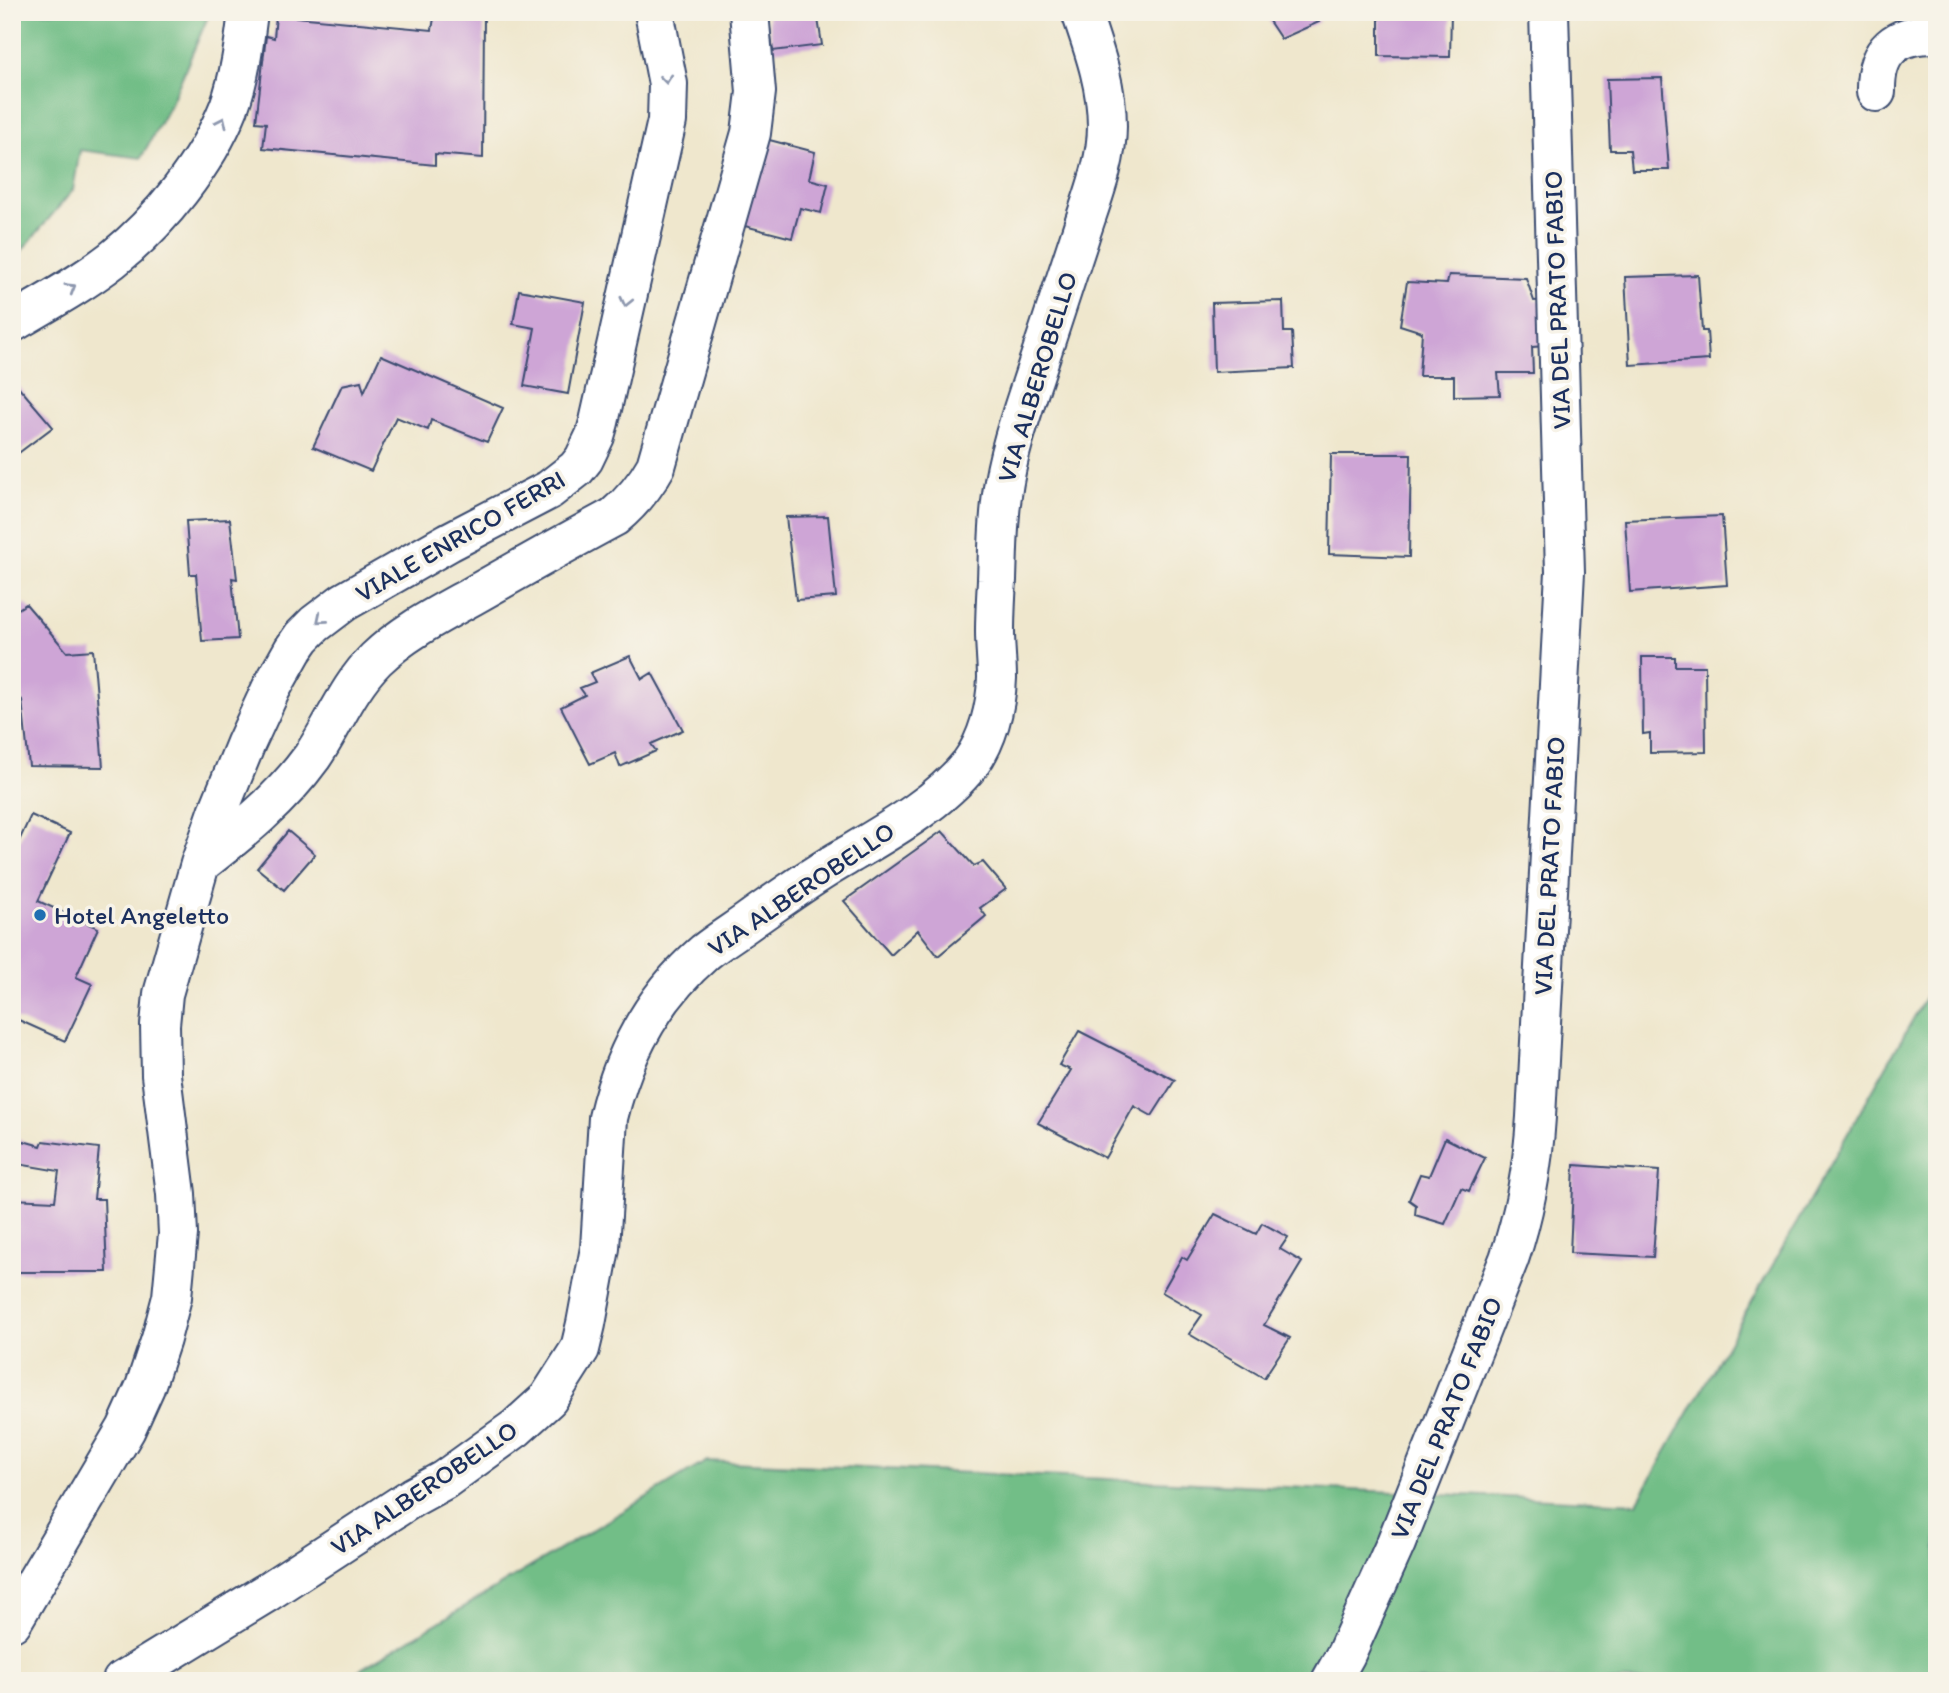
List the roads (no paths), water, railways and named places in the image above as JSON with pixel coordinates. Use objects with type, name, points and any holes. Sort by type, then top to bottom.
[{"type":"street","points":[[12,323],[113,260],[146,228],[192,174],[216,135],[229,106],[241,60],[248,12]]},
{"type":"street","name":"VIALE ENRICO FERRI","points":[[12,1622],[125,1429],[155,1360],[167,1315],[175,1275],[178,1216],[161,1075],[159,1025],[162,1002],[200,864],[246,743],[277,677],[302,637],[315,624],[344,602],[471,530],[549,490],[576,469],[584,459],[599,422],[667,121],[667,84],[654,12]]},
{"type":"street","points":[[200,864],[257,819],[289,785],[312,756],[364,671],[387,649],[424,623],[614,517],[643,488],[656,466],[751,133],[756,92],[749,12]]},
{"type":"street","name":"VIA ALBEROBELLO","points":[[122,1681],[267,1593],[413,1497],[444,1480],[516,1428],[548,1399],[580,1349],[600,1248],[608,1118],[632,1047],[650,1013],[668,988],[706,951],[769,906],[888,832],[927,804],[962,773],[980,748],[988,729],[997,680],[995,632],[998,542],[1006,472],[1022,412],[1091,202],[1105,151],[1107,129],[1104,87],[1081,12]]},
{"type":"street","name":"VIA DEL PRATO FABIO","points":[[1331,1681],[1396,1543],[1509,1259],[1526,1196],[1535,1131],[1565,572],[1549,12]]},
{"type":"street","points":[[1876,92],[1878,68],[1890,47],[1911,35],[1937,34]]},
{"type":"place","name":"Hotel Angeletto","points":[[40,915]]}]
